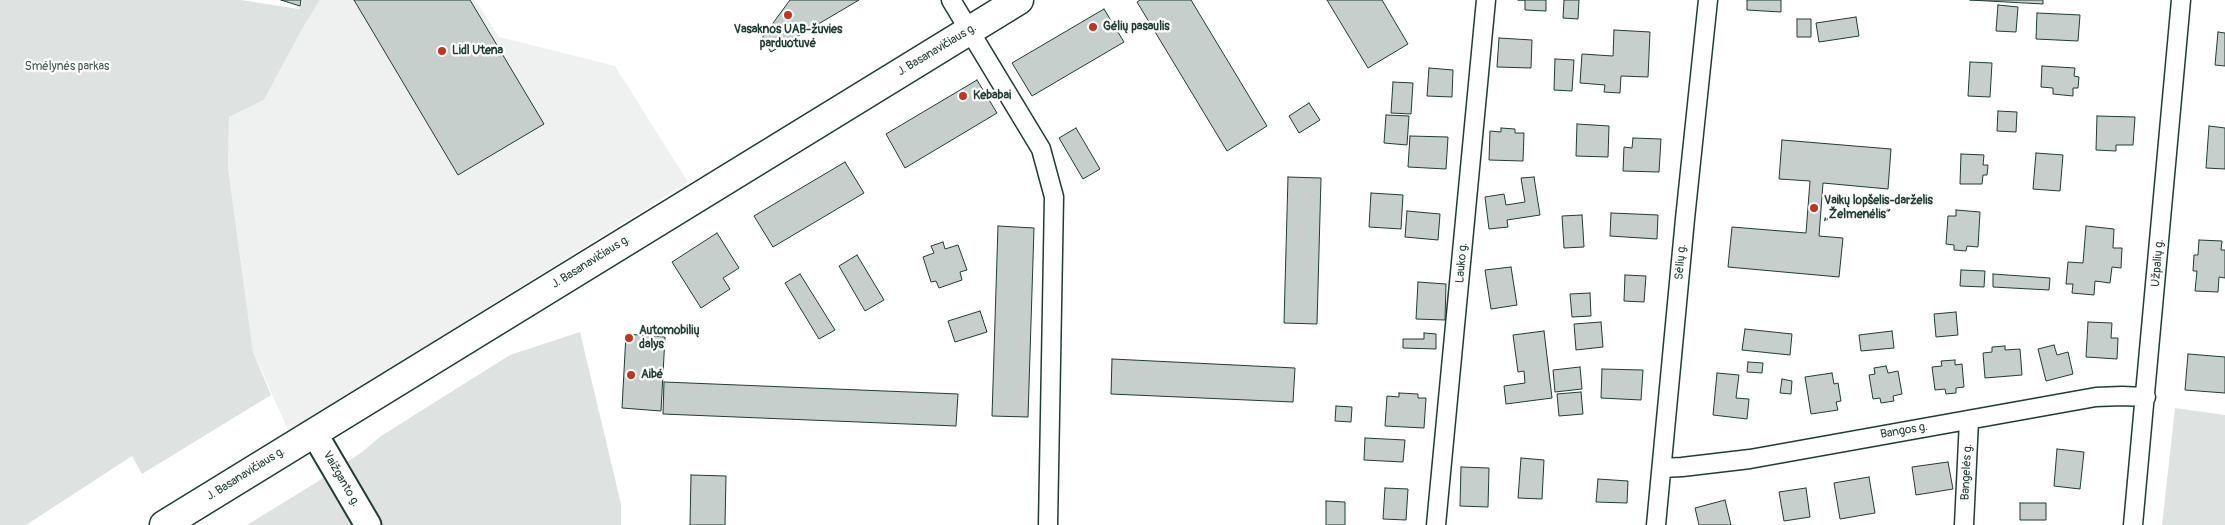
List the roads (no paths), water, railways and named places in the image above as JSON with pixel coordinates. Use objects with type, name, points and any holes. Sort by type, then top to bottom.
[{"type":"main road","name":"J. Basanavičiaus g.","points":[[164,525],[1020,0]]},
{"type":"main road","name":"Vaižganto g.","points":[[314,433],[368,525]]},
{"type":"street","points":[[950,0],[1041,149],[1054,197],[1048,525]]},
{"type":"street","name":"Lauko g.","points":[[1436,525],[1486,0]]},
{"type":"street","name":"Sėlių g.","points":[[1656,525],[1708,0]]},
{"type":"street","name":"Užpalių g.","points":[[2133,525],[2181,0]]},
{"type":"street","name":"Bangos g.","points":[[1662,468],[1750,459],[2096,397],[2146,397]]},
{"type":"street","name":"Bangelės g.","points":[[1964,525],[1969,420]]},
{"type":"place","name":"Vasaknos UAB-žuvies parduotuvė","points":[[788,15]]},
{"type":"place","name":"Gėlių pasaulis","points":[[1093,27]]},
{"type":"place","name":"Lidl Utena","points":[[442,51]]},
{"type":"place","name":"Kebabai","points":[[963,96]]},
{"type":"place","name":"Vaikų lopšelis-darželis „Želmenėlis“","points":[[1814,208]]},
{"type":"place","name":"Automobilių dalys","points":[[629,338]]},
{"type":"place","name":"Aibė","points":[[631,375]]},
{"type":"park label","name":"Smėlynės parkas","points":[[67,67]]}]
